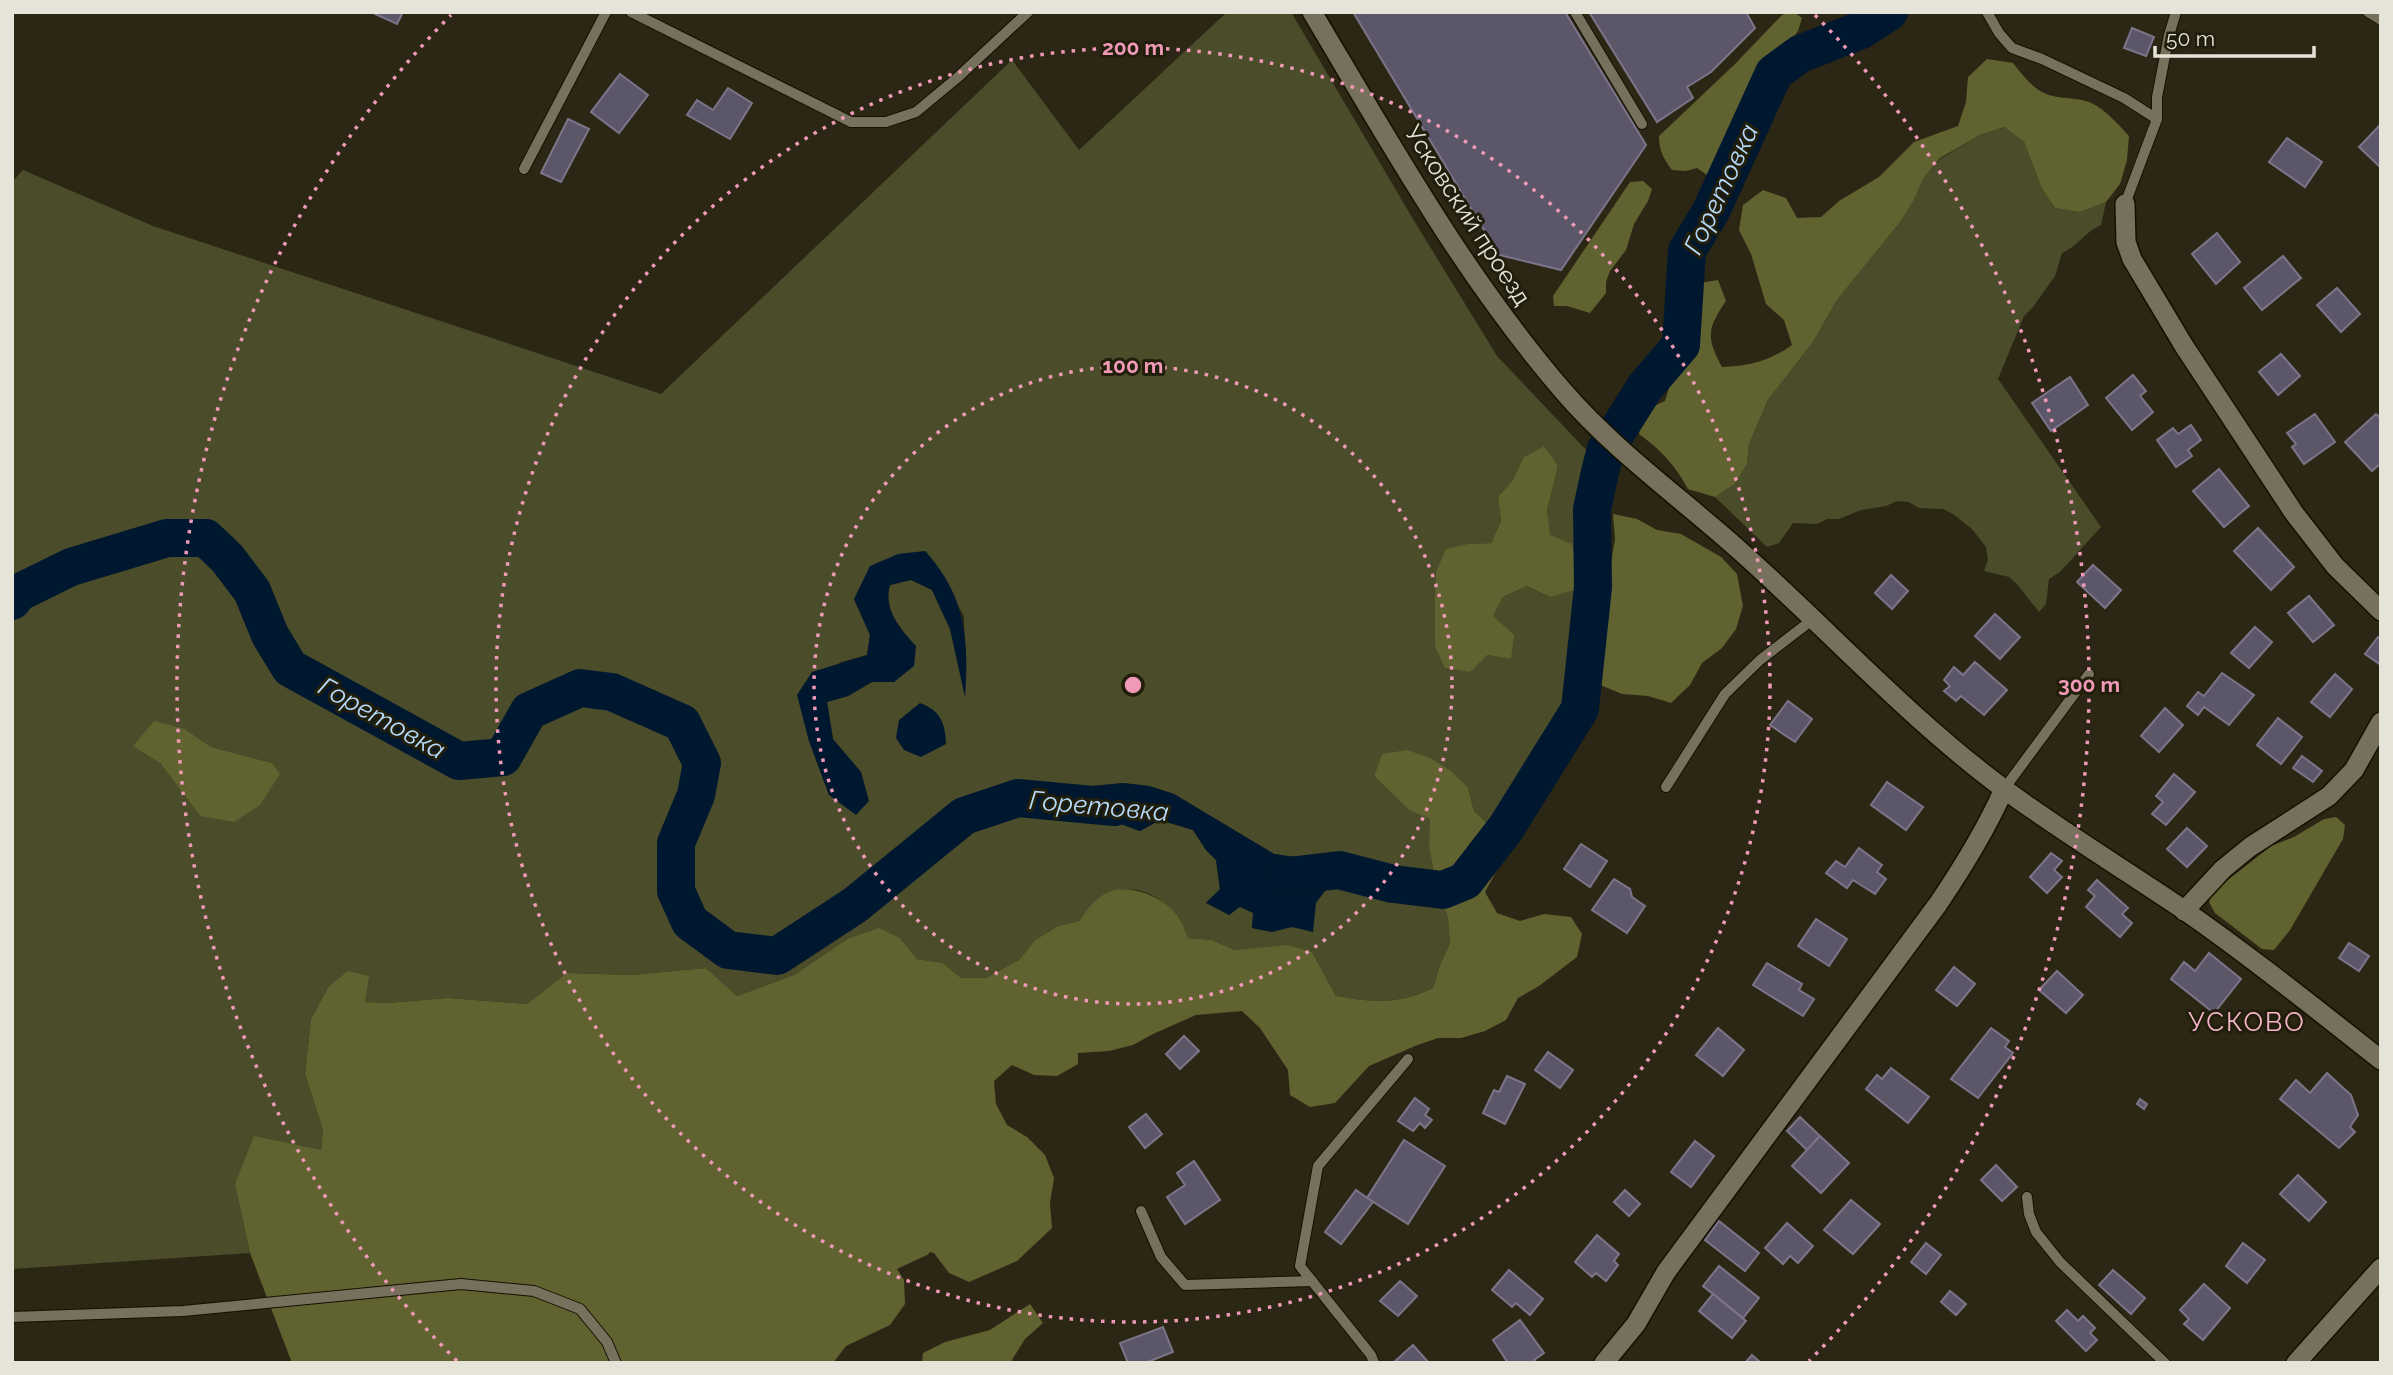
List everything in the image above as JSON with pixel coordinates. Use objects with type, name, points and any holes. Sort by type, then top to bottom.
[{"type":"street","name":"Усковский проезд","points":[[1312,12],[1434,217],[1462,259],[1544,368],[1602,431],[1740,551],[1916,718],[2004,789],[2184,911],[2278,979],[2381,1060]]},
{"type":"street","points":[[2125,204],[2126,242],[2132,259],[2184,346],[2294,513],[2335,566],[2381,611]]},
{"type":"street","points":[[2184,911],[2223,869],[2250,847],[2315,806],[2344,782],[2381,722]]},
{"type":"street","points":[[1604,1363],[1636,1324],[1666,1272],[1958,874],[1992,818],[2004,789]]},
{"type":"street","points":[[2296,1363],[2381,1268]]},
{"type":"lane","points":[[524,169],[606,12]]},
{"type":"lane","points":[[631,12],[851,122],[886,122],[916,112],[1028,12]]},
{"type":"lane","points":[[1575,12],[1642,124]]},
{"type":"lane","points":[[1987,12],[1999,33],[2012,48],[2042,59],[2124,98],[2157,119]]},
{"type":"lane","points":[[2125,204],[2157,119],[2157,97],[2176,12]]},
{"type":"lane","points":[[2368,12],[2381,20]]},
{"type":"lane","points":[[1666,787],[1725,694],[1760,660],[1812,620]]},
{"type":"lane","points":[[2004,789],[2089,674]]},
{"type":"lane","points":[[1374,1363],[1371,1355],[1300,1266],[1318,1166],[1408,1059]]},
{"type":"lane","points":[[2027,1197],[2029,1214],[2036,1232],[2060,1262],[2165,1363]]},
{"type":"lane","points":[[1141,1211],[1161,1257],[1185,1285],[1312,1282]]},
{"type":"lane","points":[[12,1317],[183,1311],[461,1284],[534,1290],[580,1309],[607,1342],[617,1363]]},
{"type":"green space","points":[[1227,12],[1291,12],[1497,356],[1589,453],[1591,459],[1581,480],[1584,566],[1572,682],[1541,755],[1493,829],[1474,811],[1468,788],[1382,754],[1374,776],[1409,810],[1431,819],[1429,845],[1448,919],[1450,943],[1433,988],[1408,997],[1385,1001],[1336,996],[1312,952],[1235,950],[1212,940],[1188,938],[1162,902],[1136,890],[1114,892],[1104,897],[1086,911],[1079,921],[1058,926],[1035,940],[1019,960],[986,978],[961,978],[943,963],[917,959],[900,938],[847,939],[794,975],[737,996],[706,968],[631,975],[567,973],[527,1004],[448,998],[388,1003],[365,1002],[328,987],[311,1019],[305,1074],[323,1130],[321,1150],[235,1183],[250,1253],[12,1269],[12,182],[23,170],[153,226],[661,394],[1012,60],[1079,150]],"holes":[[[1523,458],[1558,466],[1547,511],[1550,597],[1527,586],[1503,597],[1492,617],[1511,659],[1435,646],[1436,572],[1468,544],[1491,543],[1501,521],[1498,497],[1513,480]],[[926,551],[964,616],[965,694],[950,629],[932,590],[911,580],[890,585],[888,594],[891,611],[916,646],[894,682],[872,682],[848,696],[827,702],[833,739],[829,795],[809,741],[798,695],[841,662],[867,655],[870,635],[854,599]],[[185,729],[211,747],[272,763],[200,816],[160,763]],[[1123,783],[1149,786],[1174,794],[1274,854],[1344,864],[1314,905],[1296,922],[1274,931],[1252,928],[1254,913],[1240,907],[1206,902],[1220,890],[1216,860],[1193,830],[1160,820],[1140,831],[1096,817],[1070,816],[1060,795],[1052,790]]]},
{"type":"green space","points":[[1789,12],[1802,18],[1798,31],[1739,114],[1734,136],[1707,175],[1697,168],[1686,171],[1672,170],[1662,154],[1659,136],[1782,15]]},
{"type":"green space","points":[[1987,59],[2013,63],[2038,90],[2091,103],[2110,116],[2129,136],[2127,160],[2120,184],[2106,202],[2080,212],[2055,208],[2042,189],[2024,142],[2004,127],[1980,135],[1940,158],[1923,179],[1901,221],[1837,300],[1813,342],[1768,400],[1749,444],[1747,464],[1735,484],[1715,497],[1688,489],[1667,458],[1639,434],[1643,411],[1665,401],[1686,332],[1687,308],[1694,284],[1718,280],[1726,301],[1715,319],[1711,333],[1713,348],[1722,367],[1759,362],[1792,345],[1784,320],[1766,304],[1751,254],[1739,230],[1743,205],[1763,190],[1786,198],[1797,218],[1821,217],[1839,201],[1879,177],[1914,142],[1958,126],[1966,102],[1968,77]]},
{"type":"green space","points":[[2004,127],[2024,142],[2042,189],[2055,208],[2080,212],[2106,202],[2101,225],[2062,253],[2055,276],[2024,316],[1998,379],[2101,527],[2060,572],[2049,579],[2046,604],[2039,612],[2009,577],[1984,571],[1988,560],[1986,547],[1972,529],[1943,509],[1919,508],[1909,502],[1897,501],[1817,524],[1793,523],[1779,543],[1767,547],[1715,497],[1735,484],[1747,464],[1749,444],[1768,400],[1813,342],[1837,300],[1901,221],[1923,179],[1940,159],[1980,135]]},
{"type":"green space","points":[[1643,181],[1652,189],[1634,224],[1626,250],[1610,271],[1606,293],[1590,313],[1567,306],[1554,306],[1553,296],[1630,182]]},
{"type":"green space","points":[[1544,446],[1558,466],[1547,511],[1550,535],[1572,544],[1576,566],[1574,590],[1550,597],[1527,586],[1503,597],[1493,616],[1514,635],[1511,659],[1487,655],[1470,672],[1445,668],[1435,646],[1435,598],[1436,572],[1446,549],[1491,543],[1501,521],[1498,497],[1513,480],[1523,458]]},
{"type":"green space","points":[[1613,514],[1637,519],[1657,530],[1681,534],[1721,557],[1737,574],[1743,606],[1736,629],[1722,648],[1702,663],[1690,685],[1671,703],[1648,696],[1622,694],[1598,684],[1595,660],[1602,635],[1603,610],[1615,539]]},
{"type":"green space","points":[[154,721],[185,729],[211,747],[272,763],[280,774],[260,805],[234,822],[200,816],[160,763],[133,746]]},
{"type":"green space","points":[[1407,750],[1430,758],[1451,771],[1468,788],[1474,811],[1493,829],[1504,849],[1485,892],[1497,913],[1520,921],[1544,914],[1571,917],[1582,934],[1577,957],[1539,986],[1518,998],[1506,1020],[1485,1031],[1461,1038],[1438,1038],[1369,1066],[1335,1103],[1310,1107],[1290,1095],[1288,1070],[1260,1028],[1242,1011],[1196,1015],[1133,1045],[1109,1051],[1078,1053],[1078,1064],[1057,1076],[1034,1075],[1012,1065],[994,1081],[996,1104],[1007,1125],[1027,1137],[1045,1155],[1054,1178],[1050,1203],[1052,1228],[1017,1261],[969,1282],[949,1273],[934,1253],[930,1252],[897,1269],[904,1280],[905,1304],[890,1325],[846,1346],[833,1363],[292,1363],[250,1253],[235,1184],[254,1136],[321,1150],[323,1130],[305,1074],[311,1019],[328,987],[348,971],[369,976],[365,1002],[388,1003],[448,998],[527,1004],[567,973],[631,975],[706,968],[737,996],[794,975],[847,939],[879,928],[900,938],[917,959],[943,963],[961,978],[986,978],[1019,960],[1035,940],[1058,926],[1079,921],[1101,896],[1111,891],[1129,889],[1148,894],[1166,904],[1179,918],[1188,938],[1212,940],[1235,950],[1287,945],[1312,952],[1336,996],[1375,1001],[1409,997],[1433,988],[1450,943],[1448,919],[1429,845],[1430,819],[1409,810],[1374,776],[1382,754]]},
{"type":"green space","points":[[2336,817],[2345,825],[2343,839],[2290,930],[2274,950],[2262,949],[2215,913],[2209,902],[2214,891],[2271,846],[2294,837],[2324,819]]},
{"type":"green space","points":[[1030,1304],[1043,1323],[1025,1339],[1010,1363],[922,1363],[923,1353],[945,1342],[990,1330]]},
{"type":"water","points":[[925,551],[949,585],[962,619],[966,656],[965,697],[950,629],[932,590],[911,580],[890,585],[888,594],[894,618],[916,646],[914,666],[894,682],[872,682],[848,696],[827,702],[833,739],[861,772],[869,801],[856,815],[829,795],[809,741],[797,695],[812,672],[867,655],[870,635],[854,599],[870,566],[898,554]]},
{"type":"water","points":[[920,703],[937,714],[944,730],[946,744],[921,757],[904,750],[896,738],[899,720]]},
{"type":"water","points":[[1123,783],[1149,786],[1174,794],[1274,854],[1345,864],[1316,903],[1313,932],[1292,927],[1272,932],[1252,928],[1253,913],[1240,907],[1229,915],[1206,903],[1220,889],[1216,860],[1193,830],[1160,820],[1140,831],[1096,817],[1069,817],[1060,795],[1051,790]]},
{"type":"building","points":[[371,12],[403,12],[397,24]]},
{"type":"building","points":[[1353,12],[1565,12],[1646,145],[1561,270],[1499,255]]},
{"type":"building","points":[[1589,12],[1746,12],[1755,28],[1711,72],[1687,87],[1693,98],[1657,122]]},
{"type":"building","points":[[2132,28],[2154,37],[2146,56],[2124,48]]},
{"type":"building","points":[[620,74],[648,95],[619,133],[591,112]]},
{"type":"building","points":[[728,88],[752,103],[730,139],[687,115],[697,100],[713,110]]},
{"type":"building","points":[[568,119],[589,129],[561,182],[541,173]]},
{"type":"building","points":[[2381,124],[2381,168],[2359,147]]},
{"type":"building","points":[[2287,138],[2322,162],[2305,187],[2269,162]]},
{"type":"building","points":[[2217,233],[2240,262],[2216,284],[2192,254]]},
{"type":"building","points":[[2283,256],[2301,278],[2262,310],[2244,288]]},
{"type":"building","points":[[2337,288],[2360,314],[2341,332],[2317,305]]},
{"type":"building","points":[[2281,354],[2300,376],[2278,395],[2259,372]]},
{"type":"building","points":[[2133,375],[2146,391],[2140,396],[2153,412],[2132,430],[2106,398]]},
{"type":"building","points":[[2070,377],[2088,405],[2051,431],[2032,403]]},
{"type":"building","points":[[2315,414],[2335,442],[2304,464],[2292,447],[2296,444],[2287,433]]},
{"type":"building","points":[[2376,414],[2381,418],[2381,463],[2372,471],[2345,442]]},
{"type":"building","points":[[2191,425],[2201,440],[2188,450],[2192,456],[2176,467],[2157,440],[2173,428],[2178,434]]},
{"type":"building","points":[[2219,469],[2249,506],[2224,527],[2193,491]]},
{"type":"building","points":[[2258,528],[2294,567],[2271,590],[2234,551]]},
{"type":"building","points":[[2093,565],[2121,590],[2105,608],[2077,582]]},
{"type":"building","points":[[1891,575],[1908,591],[1892,609],[1875,593]]},
{"type":"building","points":[[2309,596],[2334,625],[2313,642],[2288,613]]},
{"type":"building","points":[[1995,614],[2020,637],[2000,659],[1975,636]]},
{"type":"building","points":[[2255,627],[2272,642],[2249,668],[2231,653]]},
{"type":"building","points":[[2378,637],[2381,639],[2381,665],[2365,654]]},
{"type":"building","points":[[1975,662],[2007,690],[1984,715],[1961,696],[1956,701],[1944,691],[1950,686],[1944,680],[1954,667],[1963,675]]},
{"type":"building","points":[[2222,673],[2254,695],[2229,725],[2204,707],[2198,715],[2187,706],[2198,692],[2204,696]]},
{"type":"building","points":[[2335,674],[2352,689],[2330,717],[2311,702]]},
{"type":"building","points":[[1788,701],[1812,719],[1795,742],[1770,725]]},
{"type":"building","points":[[2165,708],[2183,725],[2159,752],[2141,736]]},
{"type":"building","points":[[2278,718],[2302,737],[2281,764],[2257,745]]},
{"type":"building","points":[[2302,756],[2322,771],[2313,782],[2293,768]]},
{"type":"building","points":[[2174,774],[2195,792],[2166,825],[2152,814],[2163,802],[2156,796]]},
{"type":"building","points":[[1887,782],[1923,807],[1906,830],[1871,805]]},
{"type":"building","points":[[2187,828],[2207,846],[2187,867],[2167,849]]},
{"type":"building","points":[[1581,844],[1607,861],[1590,887],[1564,869]]},
{"type":"building","points":[[1859,848],[1882,865],[1877,872],[1886,879],[1875,894],[1853,880],[1847,888],[1826,873],[1836,861],[1845,867]]},
{"type":"building","points":[[2051,853],[2062,861],[2054,870],[2062,877],[2047,893],[2030,877]]},
{"type":"building","points":[[1614,879],[1630,889],[1632,897],[1645,906],[1627,933],[1592,910]]},
{"type":"building","points":[[2097,880],[2128,908],[2122,914],[2132,923],[2120,937],[2086,907],[2095,896],[2088,890]]},
{"type":"building","points":[[1816,919],[1847,939],[1829,966],[1798,946]]},
{"type":"building","points":[[2349,943],[2369,956],[2359,971],[2339,958]]},
{"type":"building","points":[[2209,953],[2241,979],[2214,1013],[2171,979],[2184,962],[2195,971]]},
{"type":"building","points":[[1767,963],[1802,984],[1799,990],[1814,999],[1803,1016],[1753,985]]},
{"type":"building","points":[[1954,967],[1975,984],[1957,1006],[1936,990]]},
{"type":"building","points":[[2057,971],[2083,995],[2066,1013],[2039,990]]},
{"type":"building","points":[[1718,1028],[1744,1050],[1723,1076],[1696,1055]]},
{"type":"building","points":[[1991,1028],[2009,1041],[2005,1047],[2013,1053],[1978,1098],[1951,1079]]},
{"type":"building","points":[[1184,1036],[1199,1051],[1180,1069],[1166,1054]]},
{"type":"building","points":[[1548,1052],[1573,1070],[1560,1088],[1535,1070]]},
{"type":"building","points":[[1891,1068],[1929,1097],[1908,1123],[1866,1089],[1877,1075],[1882,1079]]},
{"type":"building","points":[[2327,1073],[2351,1095],[2358,1115],[2350,1127],[2355,1132],[2339,1148],[2280,1099],[2296,1080],[2310,1093]]},
{"type":"building","points":[[1507,1076],[1525,1084],[1505,1124],[1483,1113],[1494,1090],[1499,1092]]},
{"type":"building","points":[[1415,1098],[1429,1109],[1425,1115],[1432,1120],[1425,1128],[1420,1123],[1413,1131],[1398,1121]]},
{"type":"building","points":[[2140,1099],[2147,1104],[2144,1109],[2137,1104]]},
{"type":"building","points":[[1146,1114],[1162,1134],[1145,1148],[1129,1127]]},
{"type":"building","points":[[1800,1117],[1820,1136],[1807,1150],[1787,1131]]},
{"type":"building","points":[[1820,1136],[1849,1163],[1821,1193],[1792,1166]]},
{"type":"building","points":[[1404,1140],[1445,1166],[1408,1224],[1367,1198]]},
{"type":"building","points":[[1695,1141],[1714,1156],[1691,1187],[1671,1172]]},
{"type":"building","points":[[1194,1161],[1220,1200],[1185,1224],[1167,1197],[1185,1185],[1177,1173]]},
{"type":"building","points":[[1996,1165],[2017,1187],[2002,1201],[1981,1180]]},
{"type":"building","points":[[2298,1175],[2326,1202],[2309,1221],[2280,1194]]},
{"type":"building","points":[[1356,1190],[1373,1202],[1341,1244],[1325,1232]]},
{"type":"building","points":[[1625,1190],[1640,1204],[1629,1216],[1614,1202]]},
{"type":"building","points":[[1851,1200],[1880,1224],[1853,1254],[1824,1230]]},
{"type":"building","points":[[1719,1221],[1759,1253],[1745,1271],[1705,1240]]},
{"type":"building","points":[[1787,1223],[1813,1246],[1798,1263],[1790,1256],[1783,1264],[1765,1248]]},
{"type":"building","points":[[1597,1235],[1619,1254],[1614,1261],[1618,1265],[1606,1281],[1596,1273],[1592,1277],[1575,1262]]},
{"type":"building","points":[[1926,1243],[1941,1255],[1926,1274],[1911,1262]]},
{"type":"building","points":[[2243,1243],[2265,1260],[2247,1283],[2226,1266]]},
{"type":"building","points":[[1719,1266],[1759,1298],[1743,1318],[1703,1286]]},
{"type":"building","points":[[1509,1270],[1543,1299],[1530,1315],[1516,1303],[1512,1307],[1492,1290]]},
{"type":"building","points":[[2113,1270],[2145,1298],[2131,1314],[2099,1285]]},
{"type":"building","points":[[1400,1281],[1417,1296],[1398,1316],[1380,1301]]},
{"type":"building","points":[[2204,1284],[2230,1308],[2203,1340],[2184,1324],[2189,1319],[2180,1310]]},
{"type":"building","points":[[1950,1291],[1966,1304],[1956,1315],[1941,1302]]},
{"type":"building","points":[[1713,1294],[1746,1321],[1732,1338],[1699,1311]]},
{"type":"building","points":[[2067,1310],[2078,1321],[2083,1316],[2095,1328],[2090,1333],[2097,1340],[2086,1351],[2056,1321]]},
{"type":"building","points":[[1520,1320],[1544,1353],[1534,1360],[1536,1363],[1508,1363],[1493,1340]]},
{"type":"building","points":[[1163,1327],[1173,1352],[1145,1363],[1128,1363],[1120,1343]]},
{"type":"building","points":[[1413,1345],[1429,1363],[1393,1363]]},
{"type":"building","points":[[1752,1355],[1761,1363],[1745,1363]]},
{"type":"waterway","name":"Горетовка","points":[[1289,876],[1339,870],[1393,884],[1443,890],[1465,881],[1506,828],[1580,709],[1593,587],[1592,509],[1600,472],[1606,449],[1645,387],[1681,345],[1687,251],[1711,211],[1774,73],[1800,54],[1861,30],[1889,12]]},
{"type":"waterway","name":"Горетовка","points":[[12,601],[18,593],[71,567],[167,538],[206,538],[227,558],[252,591],[270,635],[290,668],[459,761],[503,757],[529,711],[580,688],[612,692],[682,723],[702,763],[696,795],[676,843],[676,891],[690,922],[728,950],[777,956],[855,905],[964,816],[1018,798],[1114,807]]},
{"type":"district","name":"УСКОВО","points":[[2247,1022]]}]
